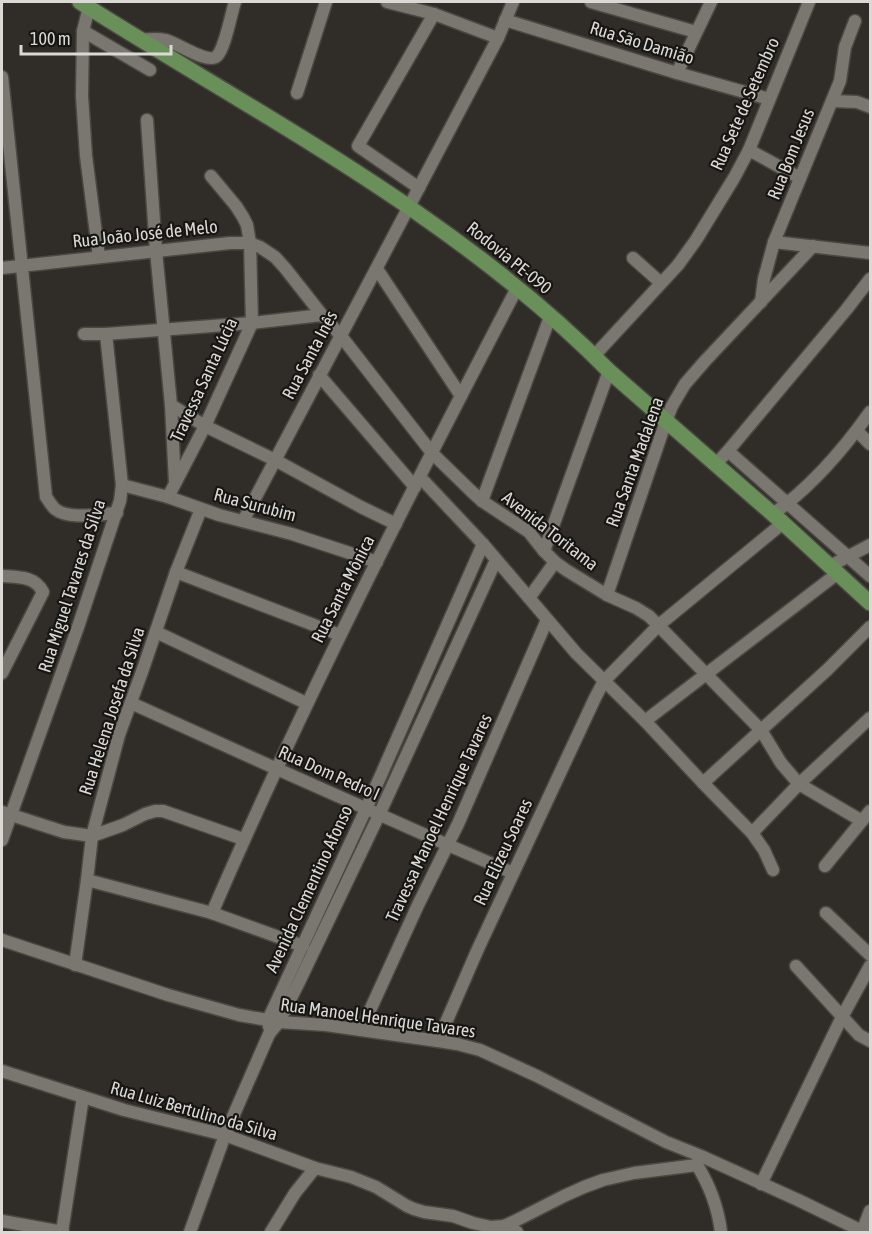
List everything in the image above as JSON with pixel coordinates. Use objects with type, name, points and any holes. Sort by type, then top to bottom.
[{"type":"main road","name":"Rodovia PE-090","points":[[84,4],[296,135],[444,231],[517,288],[778,518],[870,603]]},
{"type":"street","points":[[141,40],[163,39],[206,58],[215,58],[219,54],[227,32],[235,2]]},
{"type":"street","points":[[297,93],[326,2]]},
{"type":"street","points":[[387,2],[434,14],[498,38]]},
{"type":"street","name":"Rua Santa Inês","points":[[243,521],[498,38],[513,2]]},
{"type":"street","points":[[591,2],[610,4],[696,32]]},
{"type":"street","points":[[678,73],[711,2]]},
{"type":"street","name":"Rua Sete de Setembro","points":[[594,356],[682,260],[734,178],[749,150],[809,2]]},
{"type":"street","points":[[84,4],[82,96],[86,156],[99,257]]},
{"type":"street","points":[[419,188],[358,146],[434,14]]},
{"type":"street","name":"Rua São Damião","points":[[505,20],[769,99]]},
{"type":"street","name":"Rua Bom Jesus","points":[[761,302],[764,279],[774,242],[832,101],[843,70],[845,47],[855,21]]},
{"type":"street","points":[[83,31],[150,70]]},
{"type":"street","points":[[2,77],[46,496],[53,508],[73,515],[117,513]]},
{"type":"street","points":[[832,101],[857,102],[870,107]]},
{"type":"street","points":[[147,120],[156,251],[171,405],[175,482]]},
{"type":"street","points":[[749,150],[800,178]]},
{"type":"street","name":"Travessa Santa Lúcia","points":[[168,497],[205,426],[252,323],[250,243],[243,217],[212,176]]},
{"type":"street","points":[[774,242],[870,253]]},
{"type":"street","name":"Rua João José de Melo","points":[[2,268],[230,243],[250,243]]},
{"type":"street","name":"Avenida Toritama","points":[[250,243],[275,257],[285,268],[322,315],[342,336],[432,453],[482,501],[528,532],[555,562],[581,580],[649,616],[761,730],[781,763],[799,784],[862,821]]},
{"type":"street","name":"Rua Santa Madalena","points":[[607,595],[672,406],[685,384],[813,246]]},
{"type":"street","points":[[633,258],[661,283]]},
{"type":"street","points":[[377,269],[461,396]]},
{"type":"street","points":[[716,465],[870,279]]},
{"type":"street","name":"Rua Santa Mônica","points":[[212,913],[243,839],[277,770],[306,703],[517,288]]},
{"type":"street","points":[[84,334],[252,323],[322,315]]},
{"type":"street","points":[[482,501],[550,317]]},
{"type":"street","name":"Rua Miguel Tavares da Silva","points":[[2,840],[6,814],[78,627],[117,513],[122,485],[106,334]]},
{"type":"street","points":[[544,551],[609,371]]},
{"type":"street","points":[[319,375],[418,482],[483,544],[576,653],[752,832],[765,850],[773,870]]},
{"type":"street","points":[[171,405],[205,426],[396,524]]},
{"type":"street","name":"Rua Elizeu Soares","points":[[438,1041],[477,951],[604,681],[659,625],[778,518],[788,504],[828,465],[870,412]]},
{"type":"street","points":[[857,431],[870,444]]},
{"type":"street","points":[[728,451],[870,576]]},
{"type":"street","name":"Rua Surubim","points":[[122,485],[303,537],[377,562]]},
{"type":"street","name":"Rua Helena Josefa da Silva","points":[[75,965],[92,836],[119,735],[176,572],[201,509]]},
{"type":"street","name":"Avenida Clementino Afonso","points":[[225,1135],[269,1034],[303,946],[483,544]]},
{"type":"street","points":[[645,721],[706,675],[848,556],[870,544]]},
{"type":"street","name":"Avenida Clementino Afonso","points":[[273,1021],[379,815],[496,560]]},
{"type":"street","points":[[529,598],[555,562]]},
{"type":"street","points":[[176,572],[340,635]]},
{"type":"street","points":[[2,576],[35,581],[43,592],[2,672]]},
{"type":"street","name":"Travessa Manoel Henrique Tavares","points":[[361,1030],[448,845],[547,620]]},
{"type":"street","points":[[703,783],[827,670],[870,627]]},
{"type":"street","points":[[156,632],[306,703]]},
{"type":"street","name":"Rua Dom Pedro I","points":[[131,703],[277,770],[513,873]]},
{"type":"street","points":[[406,717],[422,722]]},
{"type":"street","points":[[752,832],[799,784],[870,718]]},
{"type":"street","points":[[825,866],[870,810]]},
{"type":"street","points":[[6,814],[64,832],[92,836],[155,811],[174,814],[243,839]]},
{"type":"street","points":[[87,880],[212,913],[303,946]]},
{"type":"street","points":[[826,913],[870,955]]},
{"type":"street","name":"Rua Manoel Henrique Tavares","points":[[2,940],[206,1006],[273,1021],[326,1025],[457,1044],[480,1050],[699,1160],[761,1184],[846,1229],[863,1232]]},
{"type":"street","points":[[796,966],[859,1035],[870,1041]]},
{"type":"street","points":[[761,1184],[842,1017],[870,966]]},
{"type":"street","name":"Rua Luiz Bertulino da Silva","points":[[2,1071],[124,1110],[225,1135],[315,1168],[342,1174],[376,1187],[414,1209],[453,1216],[485,1226],[504,1226]]},
{"type":"street","points":[[2,1221],[63,1232],[83,1097]]},
{"type":"street","points":[[190,1233],[225,1135]]},
{"type":"street","points":[[504,1226],[603,1180],[699,1160],[715,1201],[721,1233]]},
{"type":"street","points":[[272,1233],[295,1193],[315,1168]]},
{"type":"street","points":[[863,1232],[870,1210]]},
{"type":"street","points":[[504,1226],[517,1233]]}]
